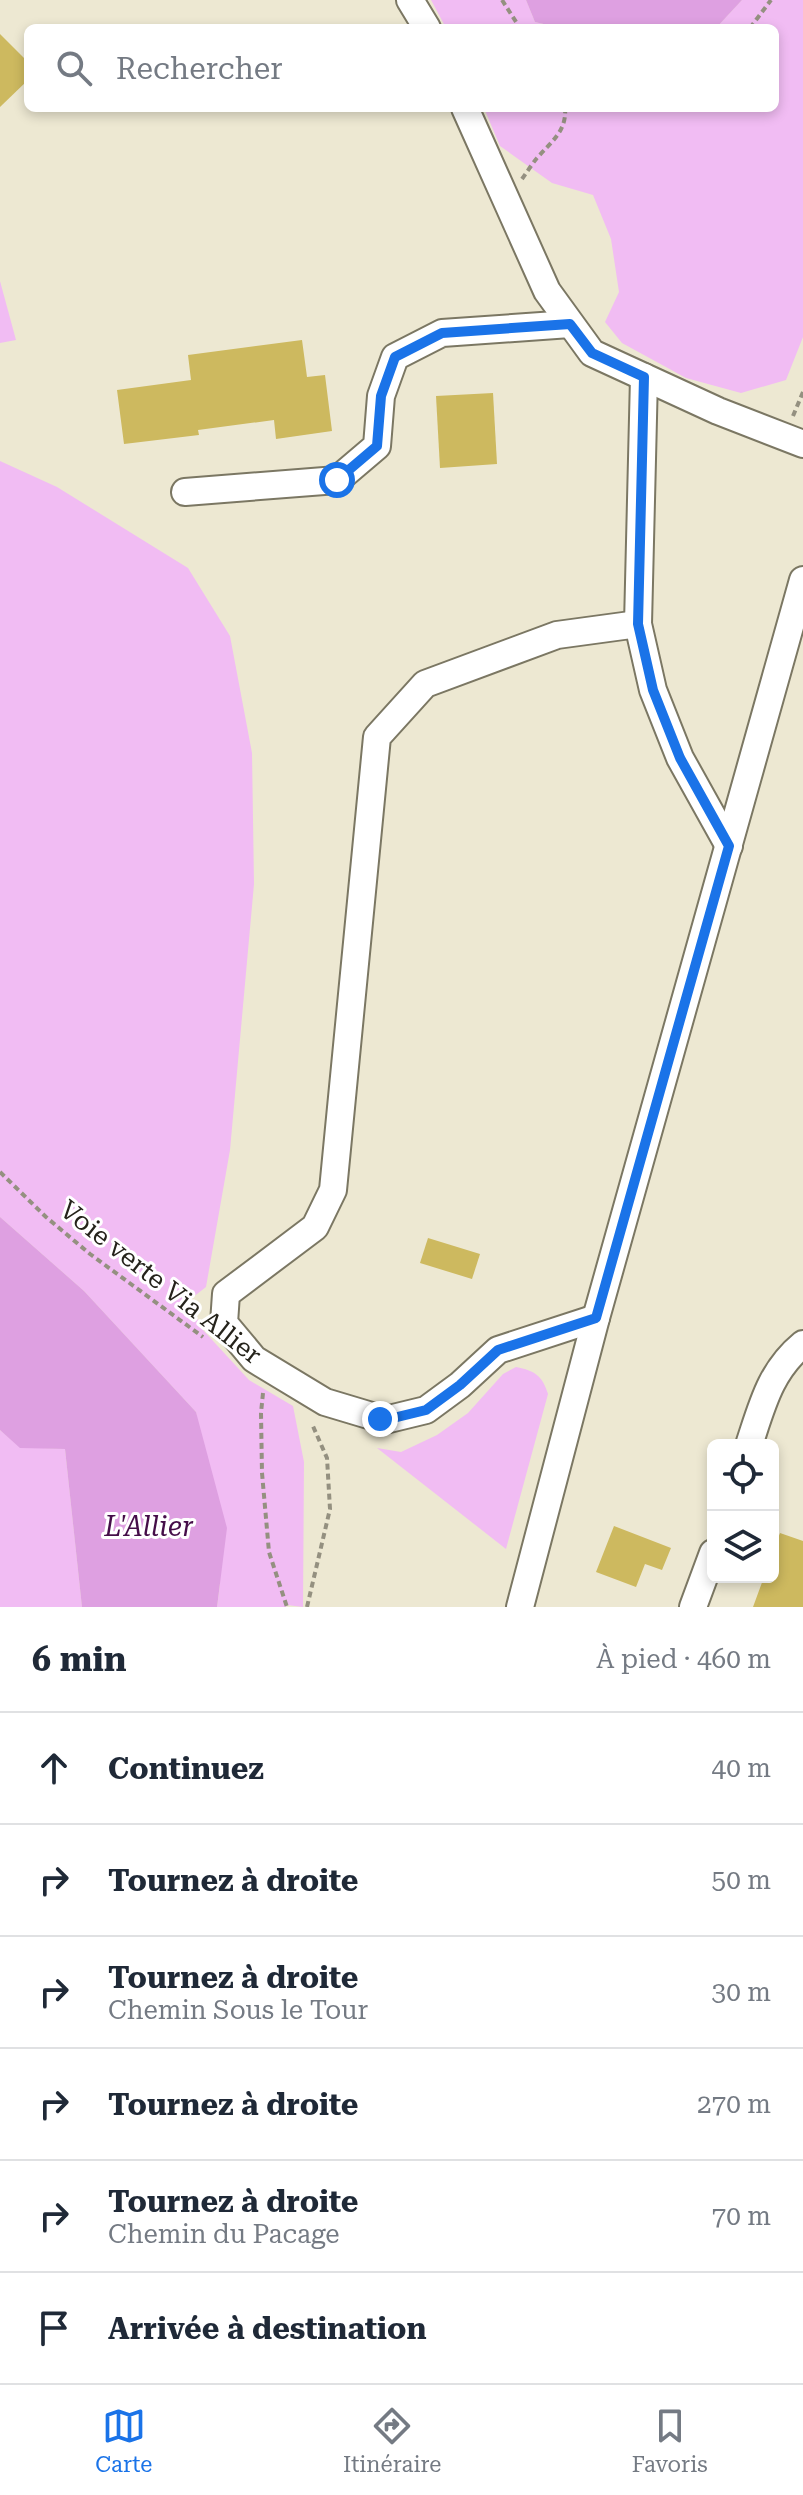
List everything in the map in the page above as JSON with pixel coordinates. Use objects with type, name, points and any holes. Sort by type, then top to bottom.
[{"type":"street","points":[[410,0],[425,24]]},
{"type":"street","points":[[467,112],[547,291],[592,353],[718,411],[803,444]]},
{"type":"street","points":[[185,492],[337,480],[377,446],[381,396],[395,357],[442,333],[570,324]]},
{"type":"street","points":[[644,377],[638,624],[653,690],[680,758],[729,846]]},
{"type":"street","points":[[520,1607],[596,1318],[803,580]]},
{"type":"street","points":[[596,1318],[498,1350],[460,1385],[426,1410],[385,1420],[325,1402],[254,1359],[224,1323],[226,1294],[315,1227],[333,1190],[377,737],[425,684],[557,635],[638,624]]},
{"type":"street","points":[[751,1439],[770,1383],[786,1358],[803,1344]]},
{"type":"street","points":[[693,1607],[707,1569]]},
{"type":"path","points":[[502,0],[517,24]]},
{"type":"path","points":[[753,24],[771,0]]},
{"type":"path","points":[[506,200],[537,158],[559,135],[566,112]]},
{"type":"path","name":"Voie verte Via Allier","points":[[0,1172],[90,1254],[212,1344]]},
{"type":"path","points":[[266,1385],[261,1413],[262,1473],[269,1552],[287,1607]]},
{"type":"path","points":[[307,1607],[330,1509],[327,1458],[312,1422]]},
{"type":"shaded area","points":[[431,0],[526,0],[535,22],[544,24],[444,24]]},
{"type":"shaded area","points":[[742,0],[803,0],[803,337],[786,380],[741,393],[686,378],[622,343],[605,322],[619,292],[611,239],[593,195],[552,183],[500,146],[486,112],[779,112],[779,24],[720,24]]},
{"type":"shaded area","points":[[0,281],[16,340],[0,343]]},
{"type":"shaded area","points":[[0,461],[57,487],[188,568],[230,636],[252,753],[254,884],[230,1150],[206,1287],[188,1301],[203,1330],[249,1380],[293,1406],[304,1462],[303,1607],[217,1607],[220,1584],[196,1412],[84,1291],[0,1217]]},
{"type":"shaded area","points":[[516,1367],[537,1375],[548,1394],[506,1549],[377,1448],[401,1452],[437,1435],[468,1413],[503,1374]]},
{"type":"shaded area","points":[[0,1430],[20,1447],[65,1449],[82,1607],[0,1607]]},
{"type":"water","points":[[526,0],[742,0],[720,24],[535,22]]},
{"type":"water","name":"L'Allier","points":[[0,1217],[84,1291],[196,1412],[227,1528],[217,1607],[82,1607],[65,1449],[20,1448],[0,1430]]},
{"type":"building","points":[[0,34],[24,58],[24,84],[0,107]]},
{"type":"building","points":[[302,340],[307,377],[325,375],[332,431],[276,439],[274,420],[198,430],[199,435],[124,444],[117,390],[191,380],[188,355]]},
{"type":"building","points":[[493,393],[497,464],[440,468],[436,396]]},
{"type":"building","points":[[428,1238],[480,1254],[472,1279],[420,1263]]},
{"type":"building","points":[[614,1526],[671,1548],[662,1570],[645,1564],[636,1587],[596,1572]]},
{"type":"building","points":[[780,1533],[803,1541],[803,1607],[753,1607],[762,1583],[779,1583]]},
{"type":"route","points":[[337,480],[377,446],[381,396],[395,357],[442,333],[570,324],[592,353],[644,377],[638,624],[653,690],[680,758],[729,846],[596,1318],[498,1350],[460,1385],[426,1410],[380,1419]]}]
